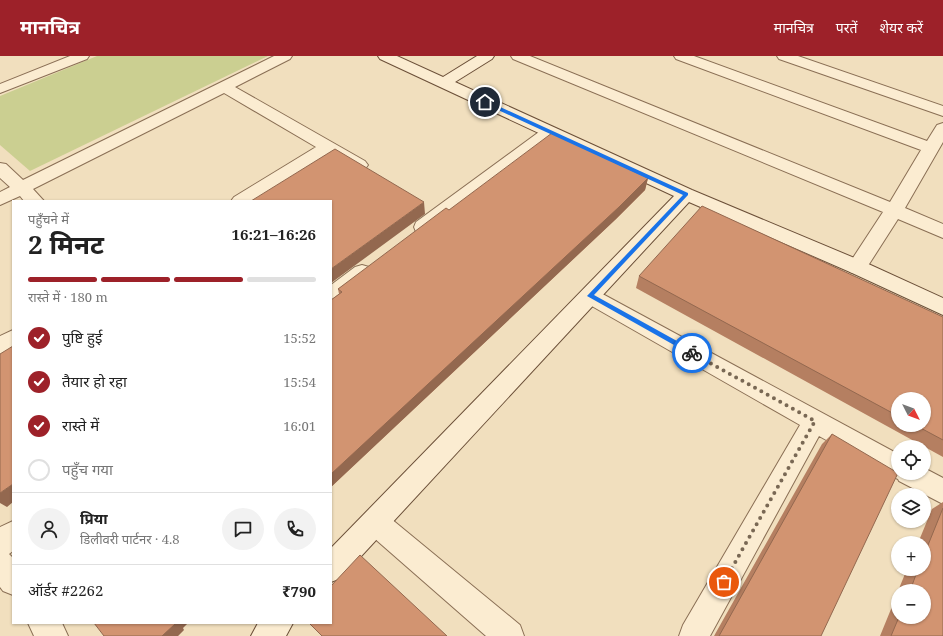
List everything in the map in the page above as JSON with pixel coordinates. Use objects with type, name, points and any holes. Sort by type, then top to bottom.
[{"type":"street","points":[[0,89],[82,56]]},
{"type":"street","points":[[0,199],[285,56]]},
{"type":"street","points":[[385,56],[686,194],[857,267],[943,307]]},
{"type":"street","points":[[443,83],[487,56]]},
{"type":"street","points":[[518,56],[894,210],[943,232]]},
{"type":"street","points":[[681,56],[931,148]]},
{"type":"street","points":[[784,56],[943,111]]},
{"type":"street","points":[[225,87],[374,174]]},
{"type":"street","points":[[857,267],[894,210],[943,128]]},
{"type":"street","points":[[410,236],[434,210],[549,132]]},
{"type":"street","points":[[242,200],[328,147]]},
{"type":"street","points":[[0,168],[34,200]]},
{"type":"street","points":[[332,567],[686,194]]},
{"type":"street","points":[[332,295],[374,264]]},
{"type":"street","points":[[590,296],[891,463]]},
{"type":"street","points":[[0,347],[12,340]]},
{"type":"street","points":[[694,636],[815,421]]},
{"type":"street","points":[[921,480],[943,492]]},
{"type":"street","points":[[375,522],[509,636]]},
{"type":"street","points":[[0,544],[12,535]]},
{"type":"street","points":[[0,564],[12,581]]},
{"type":"street","points":[[44,624],[52,636]]},
{"type":"street","points":[[266,636],[277,624]]},
{"type":"green space","points":[[97,56],[268,56],[30,171],[0,145],[0,96]]},
{"type":"building","points":[[552,133],[648,178],[619,207],[332,473],[332,299],[342,292],[338,289],[446,208],[449,210]]},
{"type":"building","points":[[335,149],[424,202],[332,268],[332,200],[253,200]]},
{"type":"building","points":[[702,206],[943,317],[943,440],[928,432],[931,432],[931,392],[891,392],[891,412],[639,276]]},
{"type":"building","points":[[12,347],[12,485],[0,493],[0,354]]},
{"type":"building","points":[[832,434],[891,469],[891,480],[895,480],[821,636],[719,636]]},
{"type":"building","points":[[943,508],[943,636],[891,636],[896,624],[931,624],[931,584],[913,584],[915,576],[931,576],[931,538]]},
{"type":"building","points":[[360,555],[447,636],[322,636],[310,624],[332,624],[332,585]]},
{"type":"building","points":[[95,624],[175,624],[162,636],[104,636]]},
{"type":"way so far","points":[[692,353],[815,421],[724,582]]},
{"type":"route","points":[[485,102],[686,194],[590,296],[692,353]]}]
